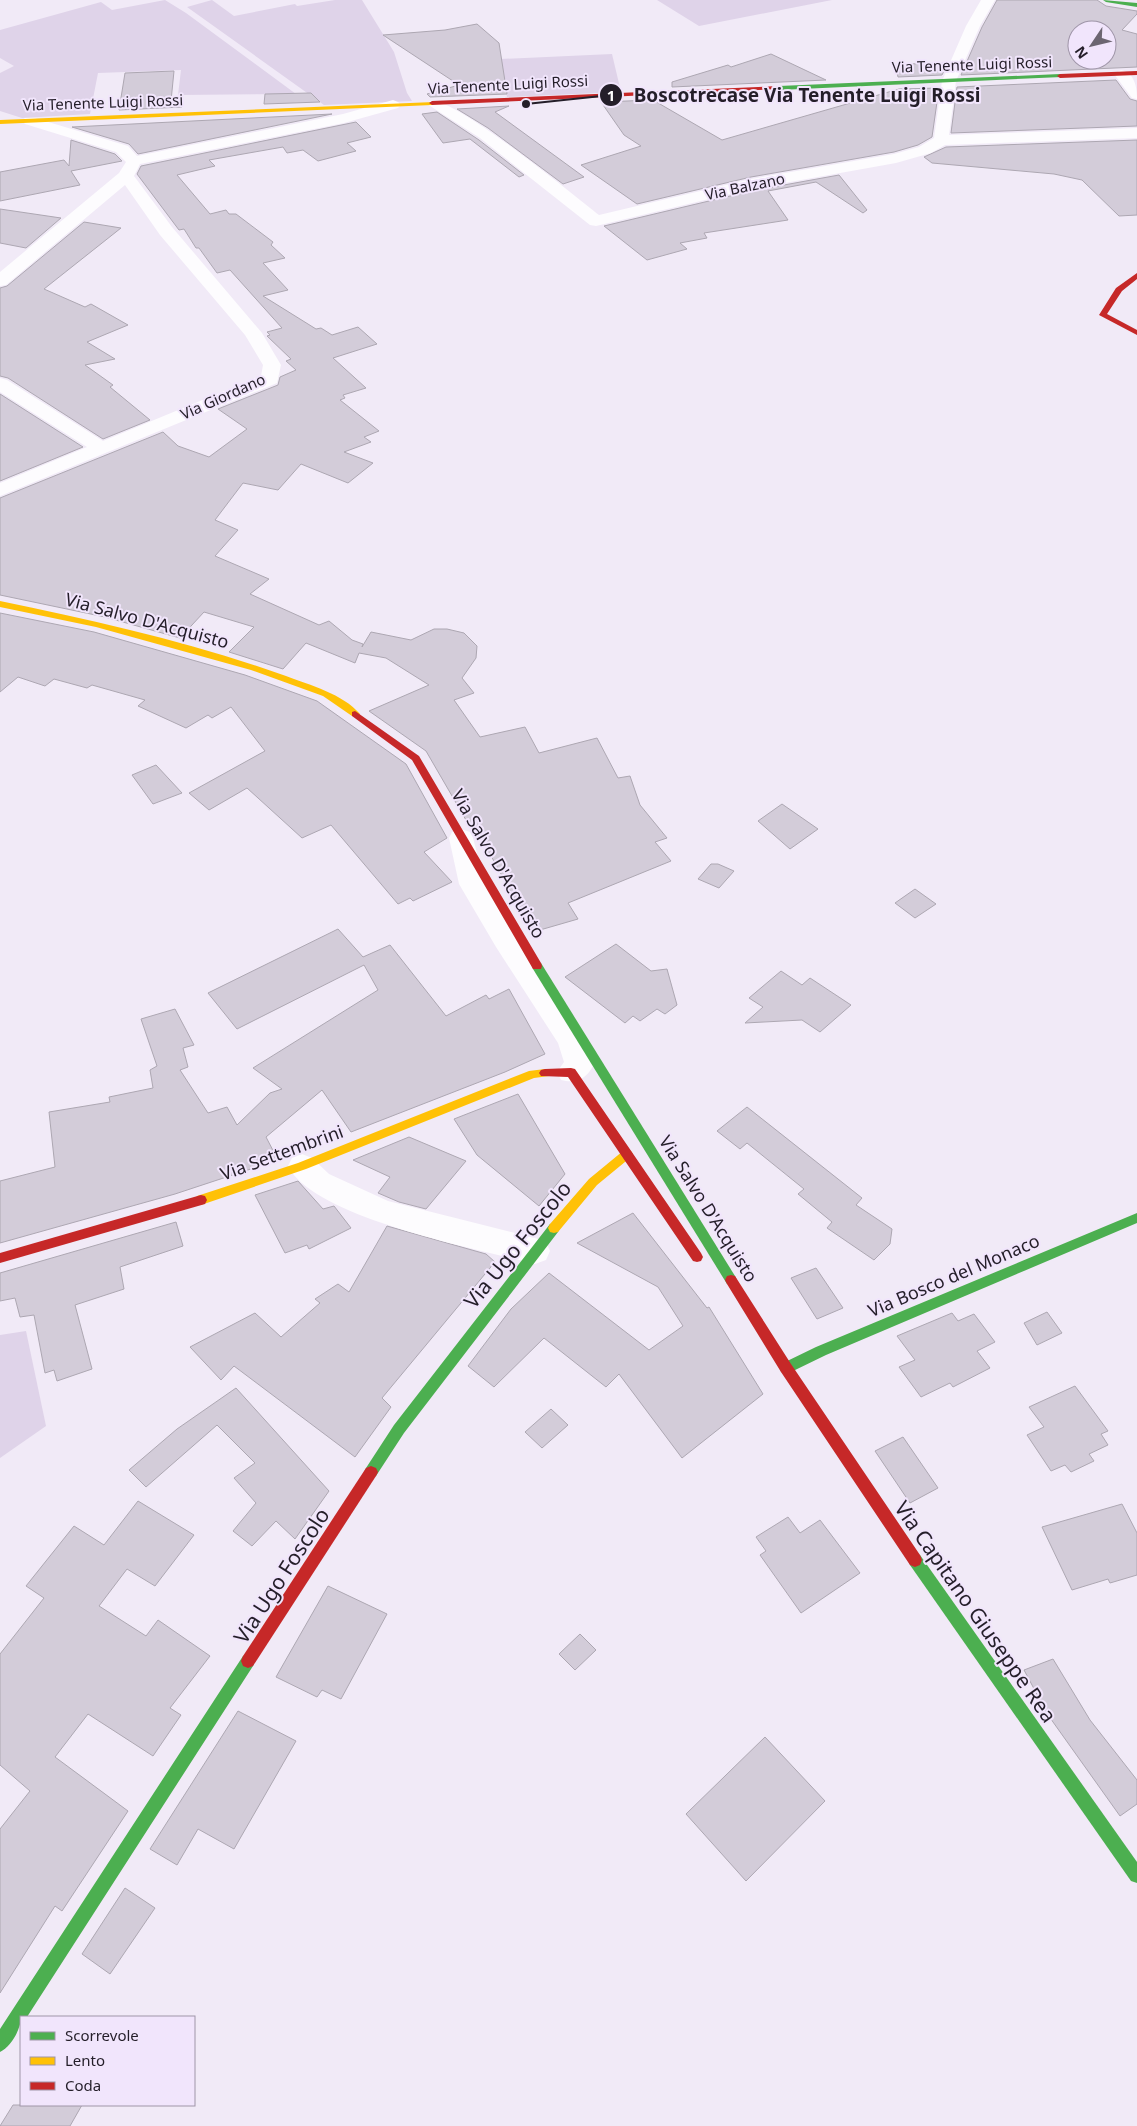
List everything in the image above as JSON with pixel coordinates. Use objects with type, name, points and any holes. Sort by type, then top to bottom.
[{"type":"street","points":[[988,0],[973,26],[949,81],[941,140],[1137,133]]},
{"type":"street","points":[[1106,0],[1137,5]]},
{"type":"street","name":"Via Tenente Luigi Rossi","points":[[0,122],[1137,73]]},
{"type":"street","points":[[1121,74],[1137,95]]},
{"type":"street","name":"Via Balzano","points":[[435,104],[485,135],[596,221],[750,184],[896,158],[924,150],[941,140]]},
{"type":"street","points":[[0,281],[130,169],[393,105]]},
{"type":"street","points":[[30,121],[122,149],[130,169]]},
{"type":"street","name":"Via Giordano","points":[[0,490],[270,379],[272,364],[253,332],[166,231],[130,169]]},
{"type":"street","points":[[1137,275],[1119,290],[1103,315],[1137,333]]},
{"type":"street","points":[[0,384],[102,448]]},
{"type":"street","name":"Via Salvo D'Acquisto","points":[[0,604],[98,624],[254,668],[326,694],[416,758],[519,938],[786,1368]]},
{"type":"street","points":[[461,838],[472,884],[505,940],[571,1041],[579,1066],[571,1072],[702,1265]]},
{"type":"street","name":"Via Settembrini","points":[[0,1258],[176,1208],[302,1166],[533,1074],[571,1072]]},
{"type":"street","name":"Via Ugo Foscolo","points":[[0,2044],[399,1429],[535,1251],[593,1182],[627,1154]]},
{"type":"street","points":[[302,1166],[319,1182],[382,1212],[535,1251]]},
{"type":"street","name":"Via Bosco del Monaco","points":[[786,1368],[830,1347],[1137,1218]]},
{"type":"street","points":[[756,1344],[786,1368]]},
{"type":"street","name":"Via Capitano Giuseppe Rea","points":[[786,1368],[935,1590],[1137,1875]]},
{"type":"shaded area","points":[[165,0],[186,13],[296,94],[178,95],[181,70],[98,73],[90,114],[22,118],[0,111],[0,73],[14,66],[0,58],[0,30],[101,2],[112,10]]},
{"type":"shaded area","points":[[212,0],[234,16],[295,4],[297,6],[335,0],[362,0],[394,52],[407,93],[412,101],[324,105],[187,7]]},
{"type":"shaded area","points":[[657,0],[832,0],[699,26]]},
{"type":"shaded area","points":[[612,54],[621,92],[507,97],[500,59]]},
{"type":"shaded area","points":[[26,1331],[46,1426],[0,1458],[0,1335]]},
{"type":"building","points":[[997,0],[1097,0],[1106,6],[1137,11],[1137,14],[1122,30],[1137,34],[1137,67],[1117,68],[1117,20],[1067,20],[1067,70],[1071,70],[961,75],[982,27]]},
{"type":"building","points":[[477,24],[499,43],[507,94],[430,97],[427,94],[459,85],[383,35],[445,30]]},
{"type":"building","points":[[771,54],[826,80],[672,87],[672,82],[728,65],[731,67]]},
{"type":"building","points":[[948,63],[942,75],[898,77],[896,68],[908,64]]},
{"type":"building","points":[[174,71],[171,101],[183,101],[182,107],[119,110],[125,73]]},
{"type":"building","points":[[1116,80],[1130,99],[1137,101],[1137,126],[951,133],[957,87]]},
{"type":"building","points":[[939,88],[932,137],[918,145],[894,152],[751,177],[637,204],[581,165],[641,146],[624,135],[601,102],[653,100],[722,140],[899,89]]},
{"type":"building","points":[[311,93],[320,102],[264,104],[265,94]]},
{"type":"building","points":[[509,106],[495,112],[584,177],[563,184],[488,128],[457,109]]},
{"type":"building","points":[[437,112],[479,140],[524,175],[519,177],[470,139],[443,143],[422,114]]},
{"type":"building","points":[[332,114],[138,154],[129,144],[72,127]]},
{"type":"building","points":[[356,122],[371,137],[347,143],[356,151],[318,161],[303,150],[287,153],[283,147],[209,160],[215,166],[177,175],[210,214],[226,210],[229,214],[236,214],[273,242],[271,245],[285,258],[263,263],[288,290],[263,296],[316,329],[321,328],[332,335],[358,327],[377,344],[333,358],[366,388],[343,395],[345,398],[340,400],[379,431],[364,437],[371,442],[344,452],[373,463],[348,483],[301,464],[278,490],[243,483],[215,520],[238,530],[215,556],[269,579],[250,594],[319,625],[329,621],[352,640],[363,644],[362,647],[371,632],[411,640],[434,629],[447,629],[464,633],[477,646],[476,658],[462,678],[474,693],[454,700],[480,737],[525,727],[539,753],[597,738],[618,778],[630,776],[640,805],[667,838],[655,842],[671,861],[568,903],[578,919],[533,932],[474,825],[470,827],[426,751],[369,711],[429,685],[386,658],[359,653],[355,663],[306,643],[283,669],[229,652],[254,627],[204,612],[180,638],[105,617],[0,595],[0,498],[163,432],[178,446],[209,457],[247,429],[218,409],[278,385],[280,377],[296,370],[286,361],[291,359],[267,336],[270,335],[267,332],[282,328],[230,270],[217,273],[199,248],[196,248],[184,229],[179,230],[137,174],[141,166]]},
{"type":"building","points":[[71,140],[115,154],[122,161],[71,171],[80,185],[0,201],[0,172],[64,160],[69,166]]},
{"type":"building","points":[[1137,140],[1137,215],[1119,216],[1082,180],[1054,174],[932,163],[924,157],[946,147]]},
{"type":"building","points":[[839,175],[867,210],[863,213],[816,182],[768,191],[788,220],[704,233],[707,238],[680,243],[687,249],[647,260],[604,226],[751,191]]},
{"type":"building","points":[[0,209],[61,218],[26,248],[0,243]]},
{"type":"building","points":[[84,222],[121,228],[44,289],[85,307],[91,304],[128,325],[87,342],[115,359],[85,365],[113,385],[110,387],[150,420],[103,439],[8,378],[0,376],[0,288],[7,286]]},
{"type":"building","points":[[0,394],[83,447],[0,481]]},
{"type":"building","points":[[0,613],[94,632],[245,675],[317,701],[406,764],[447,838],[424,852],[452,882],[413,901],[410,898],[398,904],[331,825],[302,838],[247,788],[209,810],[189,793],[265,751],[231,707],[212,718],[208,715],[186,728],[138,706],[145,700],[92,685],[87,688],[54,679],[45,686],[18,677],[0,692]]},
{"type":"building","points":[[156,765],[182,793],[153,804],[132,775]]},
{"type":"building","points":[[782,804],[818,829],[790,849],[758,821]]},
{"type":"building","points":[[711,864],[718,864],[734,871],[719,888],[698,879]]},
{"type":"building","points":[[915,889],[936,904],[915,918],[895,903]]},
{"type":"building","points":[[338,929],[363,957],[390,945],[446,1016],[486,995],[489,999],[509,989],[545,1054],[505,1072],[351,1132],[322,1090],[266,1137],[278,1160],[175,1194],[0,1243],[0,1181],[55,1167],[49,1112],[110,1102],[109,1097],[153,1088],[150,1070],[157,1066],[141,1019],[175,1009],[194,1045],[183,1048],[188,1067],[180,1070],[208,1113],[227,1107],[237,1125],[270,1093],[282,1089],[253,1068],[378,990],[364,965],[237,1029],[208,993]]},
{"type":"building","points":[[616,944],[651,971],[667,969],[677,1005],[665,1014],[657,1009],[640,1021],[633,1016],[625,1023],[565,977]]},
{"type":"building","points":[[781,971],[802,985],[810,978],[851,1005],[820,1032],[802,1020],[745,1023],[763,1007],[749,998]]},
{"type":"building","points":[[518,1094],[565,1174],[539,1206],[477,1155],[454,1119]]},
{"type":"building","points":[[747,1107],[862,1198],[856,1205],[892,1229],[890,1244],[874,1260],[827,1228],[832,1222],[798,1194],[804,1189],[747,1143],[740,1149],[717,1131]]},
{"type":"building","points":[[409,1137],[466,1161],[426,1209],[399,1202],[378,1193],[390,1177],[353,1160]]},
{"type":"building","points":[[298,1181],[323,1209],[334,1206],[351,1228],[309,1249],[307,1245],[285,1253],[255,1195]]},
{"type":"building","points":[[633,1213],[707,1308],[709,1307],[763,1394],[682,1458],[619,1374],[606,1387],[544,1338],[494,1387],[468,1366],[511,1309],[549,1273],[649,1350],[683,1326],[658,1287],[577,1243]]},
{"type":"building","points":[[176,1222],[183,1246],[120,1267],[124,1289],[75,1305],[92,1369],[57,1381],[54,1370],[45,1373],[34,1315],[20,1317],[15,1298],[0,1301],[0,1273]]},
{"type":"building","points":[[387,1226],[486,1254],[495,1262],[382,1398],[391,1407],[355,1457],[234,1366],[221,1380],[190,1347],[255,1313],[281,1337],[320,1303],[315,1299],[338,1284],[349,1292]]},
{"type":"building","points":[[816,1268],[843,1308],[817,1319],[791,1278]]},
{"type":"building","points":[[1047,1312],[1062,1333],[1037,1345],[1024,1323]]},
{"type":"building","points":[[952,1313],[958,1321],[974,1314],[995,1342],[977,1351],[990,1368],[953,1387],[950,1383],[921,1397],[899,1367],[915,1360],[897,1336]]},
{"type":"building","points":[[1075,1386],[1108,1431],[1101,1434],[1108,1445],[1089,1454],[1094,1461],[1071,1472],[1065,1465],[1051,1471],[1027,1435],[1044,1427],[1029,1407]]},
{"type":"building","points":[[236,1388],[329,1491],[295,1539],[276,1521],[252,1546],[233,1531],[256,1503],[234,1478],[255,1463],[217,1425],[146,1487],[129,1470],[177,1429]]},
{"type":"building","points":[[551,1409],[568,1425],[542,1448],[525,1432]]},
{"type":"building","points":[[903,1437],[938,1488],[910,1503],[875,1451]]},
{"type":"building","points":[[138,1501],[194,1535],[155,1586],[127,1569],[99,1606],[146,1636],[158,1620],[210,1656],[170,1708],[181,1715],[153,1756],[88,1714],[55,1757],[128,1811],[62,1911],[55,1906],[0,1993],[0,1829],[30,1791],[0,1765],[0,1654],[44,1598],[26,1586],[74,1526],[104,1545]]},
{"type":"building","points":[[1122,1504],[1137,1533],[1137,1575],[1110,1583],[1108,1579],[1072,1590],[1042,1527]]},
{"type":"building","points":[[788,1517],[800,1533],[820,1520],[860,1573],[801,1613],[760,1555],[766,1551],[756,1537]]},
{"type":"building","points":[[328,1586],[387,1614],[341,1699],[322,1690],[317,1697],[276,1677]]},
{"type":"building","points":[[580,1634],[596,1650],[575,1670],[559,1654]]},
{"type":"building","points":[[1053,1659],[1090,1720],[1137,1780],[1137,1804],[1120,1816],[1048,1715],[1024,1670]]},
{"type":"building","points":[[238,1711],[296,1741],[234,1849],[198,1829],[177,1865],[150,1849]]},
{"type":"building","points":[[765,1737],[825,1801],[746,1881],[686,1814]]},
{"type":"building","points":[[125,1888],[155,1908],[110,1974],[82,1954]]},
{"type":"building","points":[[13,2105],[81,2106],[70,2126],[0,2126]]},
{"type":"traffic: fast","points":[[1106,0],[1137,5]]},
{"type":"traffic: fast","points":[[779,88],[1060,76]]},
{"type":"traffic: fast","points":[[537,966],[731,1280]]},
{"type":"traffic: fast","points":[[786,1368],[821,1351],[1137,1218]]},
{"type":"traffic: fast","points":[[371,1472],[399,1429],[554,1228]]},
{"type":"traffic: fast","points":[[915,1560],[1137,1875]]},
{"type":"traffic: fast","points":[[0,2044],[248,1661]]},
{"type":"traffic: slow","points":[[0,122],[432,103]]},
{"type":"traffic: slow","points":[[0,604],[97,624],[254,668],[326,694],[355,714]]},
{"type":"traffic: slow","points":[[201,1200],[302,1166],[533,1074],[545,1073]]},
{"type":"traffic: slow","points":[[554,1228],[593,1182],[627,1154]]},
{"type":"traffic: jam","points":[[1060,76],[1137,73]]},
{"type":"traffic: jam","points":[[432,103],[779,88]]},
{"type":"traffic: jam","points":[[1137,275],[1119,290],[1103,315],[1137,333]]},
{"type":"traffic: jam","points":[[355,714],[416,758],[537,966]]},
{"type":"traffic: jam","points":[[545,1073],[571,1072],[697,1257]]},
{"type":"traffic: jam","points":[[0,1258],[201,1200]]},
{"type":"traffic: jam","points":[[731,1280],[786,1368],[915,1560]]},
{"type":"traffic: jam","points":[[248,1661],[371,1472]]},
{"type":"place","name":"Boscotrecase Via Tenente Luigi Rossi","points":[[526,104]]}]
